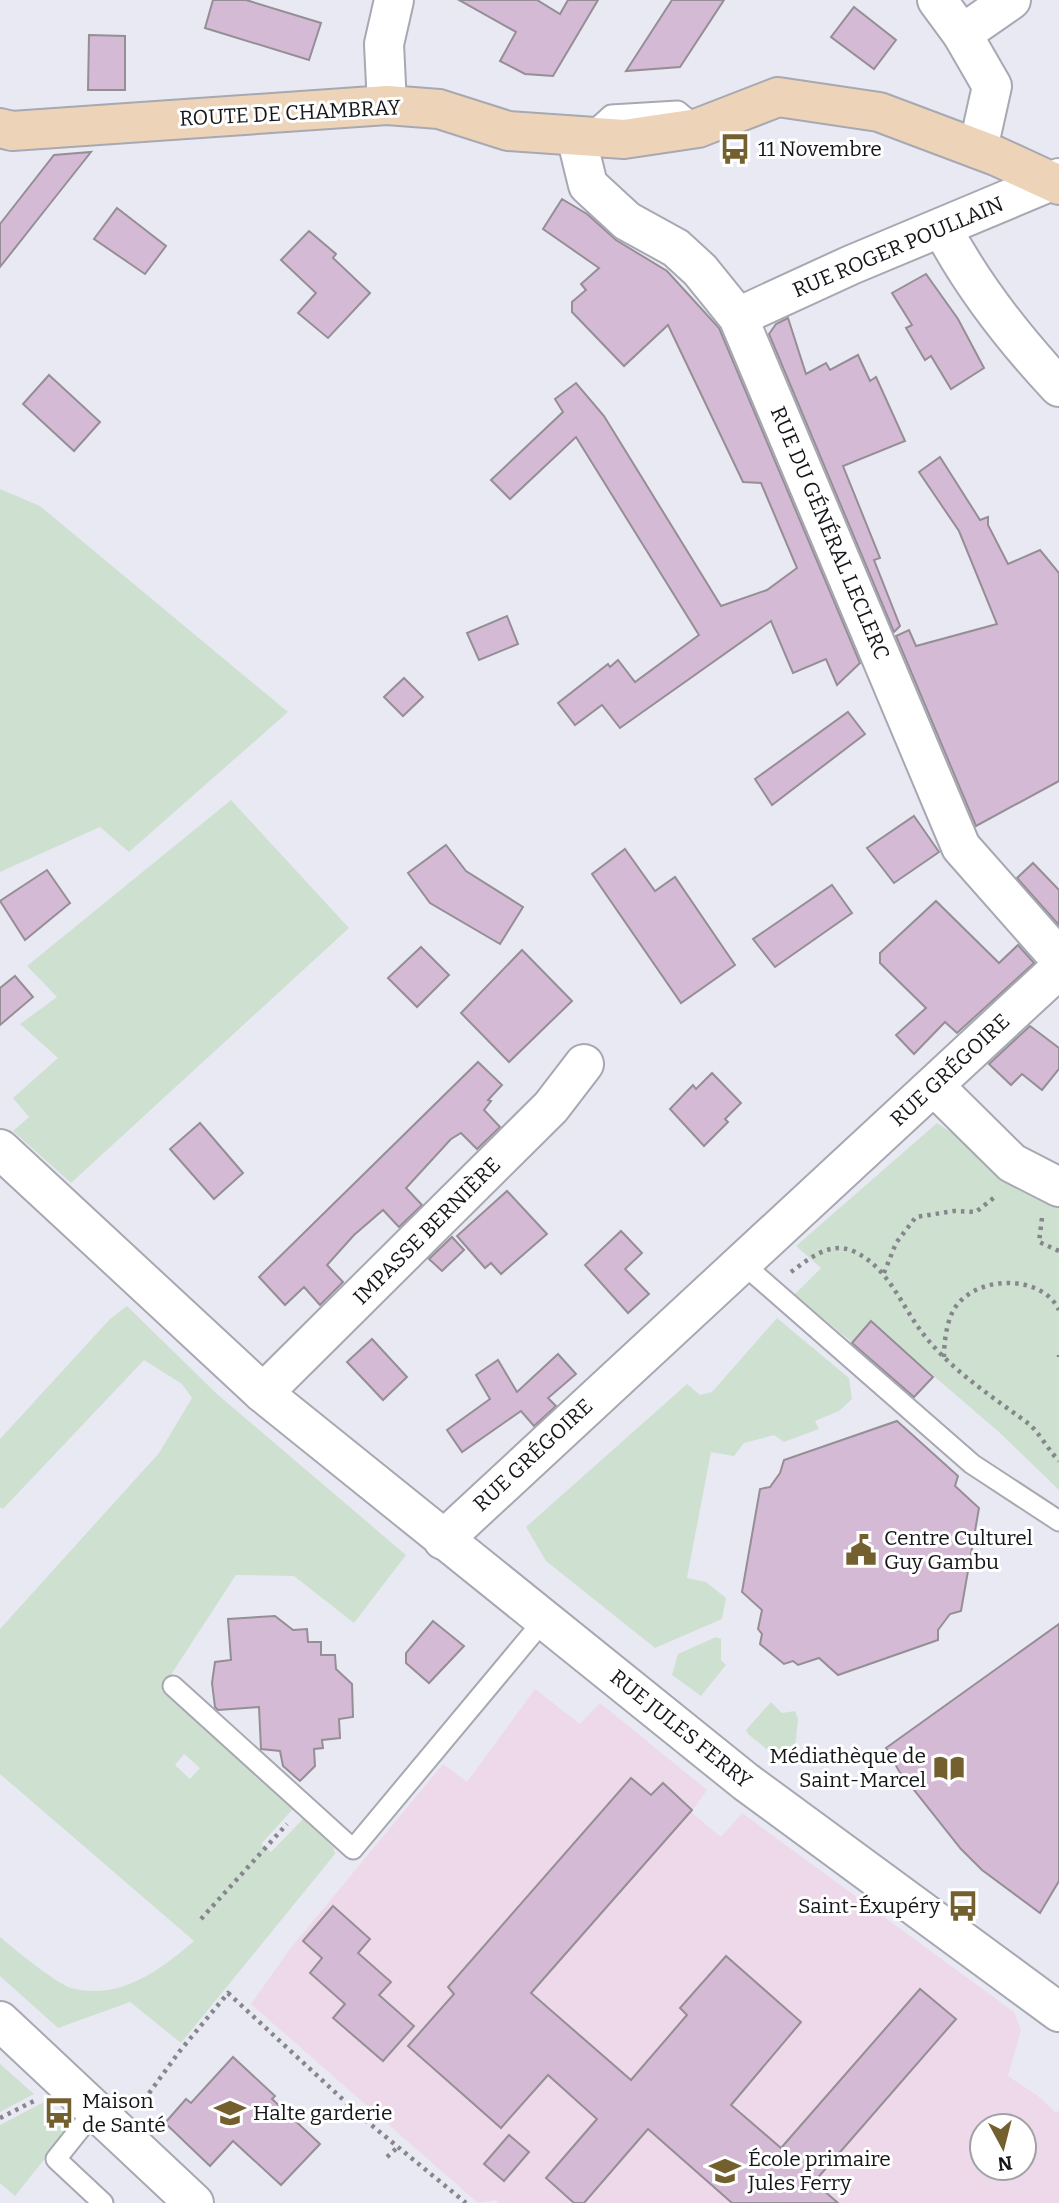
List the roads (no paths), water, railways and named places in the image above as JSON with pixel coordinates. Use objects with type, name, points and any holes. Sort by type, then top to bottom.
[{"type":"street","points":[[387,105],[383,44],[394,0]]},
{"type":"street","points":[[937,0],[962,34],[992,86],[978,149]]},
{"type":"street","points":[[962,34],[1011,0]]},
{"type":"street","name":"ROUTE DE CHAMBRAY","points":[[0,128],[12,131],[387,105],[439,109],[508,131],[624,139],[698,128],[778,97],[879,112],[1057,181]]},
{"type":"street","name":"RUE DU GÉNÉRAL LECLERC","points":[[581,136],[588,185],[627,221],[676,248],[700,270],[738,317],[961,847],[1059,958]]},
{"type":"street","name":"RUE ROGER POULLAIN","points":[[738,317],[1057,181]]},
{"type":"street","points":[[942,228],[958,258],[1036,362],[1059,387]]},
{"type":"street","name":"RUE GRÉGOIRE","points":[[443,1540],[756,1274],[934,1086],[1059,969]]},
{"type":"street","name":"IMPASSE BERNIÈRE","points":[[263,1393],[551,1107],[584,1064]]},
{"type":"street","points":[[934,1086],[1048,1198]]},
{"type":"street","points":[[0,1149],[263,1393],[443,1540]]},
{"type":"street","name":"RUE JULES FERRY","points":[[443,1540],[746,1782],[1059,2012]]},
{"type":"street","points":[[0,2021],[194,2203]]},
{"type":"lane","points":[[659,134],[681,150],[714,142],[738,132],[747,108]]},
{"type":"lane","points":[[581,136],[611,115],[625,114],[678,111],[698,128]]},
{"type":"lane","points":[[756,1274],[972,1464],[1059,1521]]},
{"type":"lane","points":[[173,1686],[353,1849],[544,1620]]},
{"type":"lane","points":[[96,2109],[56,2159],[103,2203]]},
{"type":"place","name":"11 Novembre","points":[[735,149]]},
{"type":"place","name":"Centre Culturel Guy Gambu","points":[[861,1550]]},
{"type":"place","name":"Médiathèque de Saint-Marcel","points":[[949,1768]]},
{"type":"place","name":"Saint-Éxupéry","points":[[963,1906]]},
{"type":"place","name":"Maison de Santé","points":[[59,2113]]},
{"type":"place","name":"Halte garderie","points":[[230,2113]]},
{"type":"place","name":"École primaire Jules Ferry","points":[[725,2171]]}]
